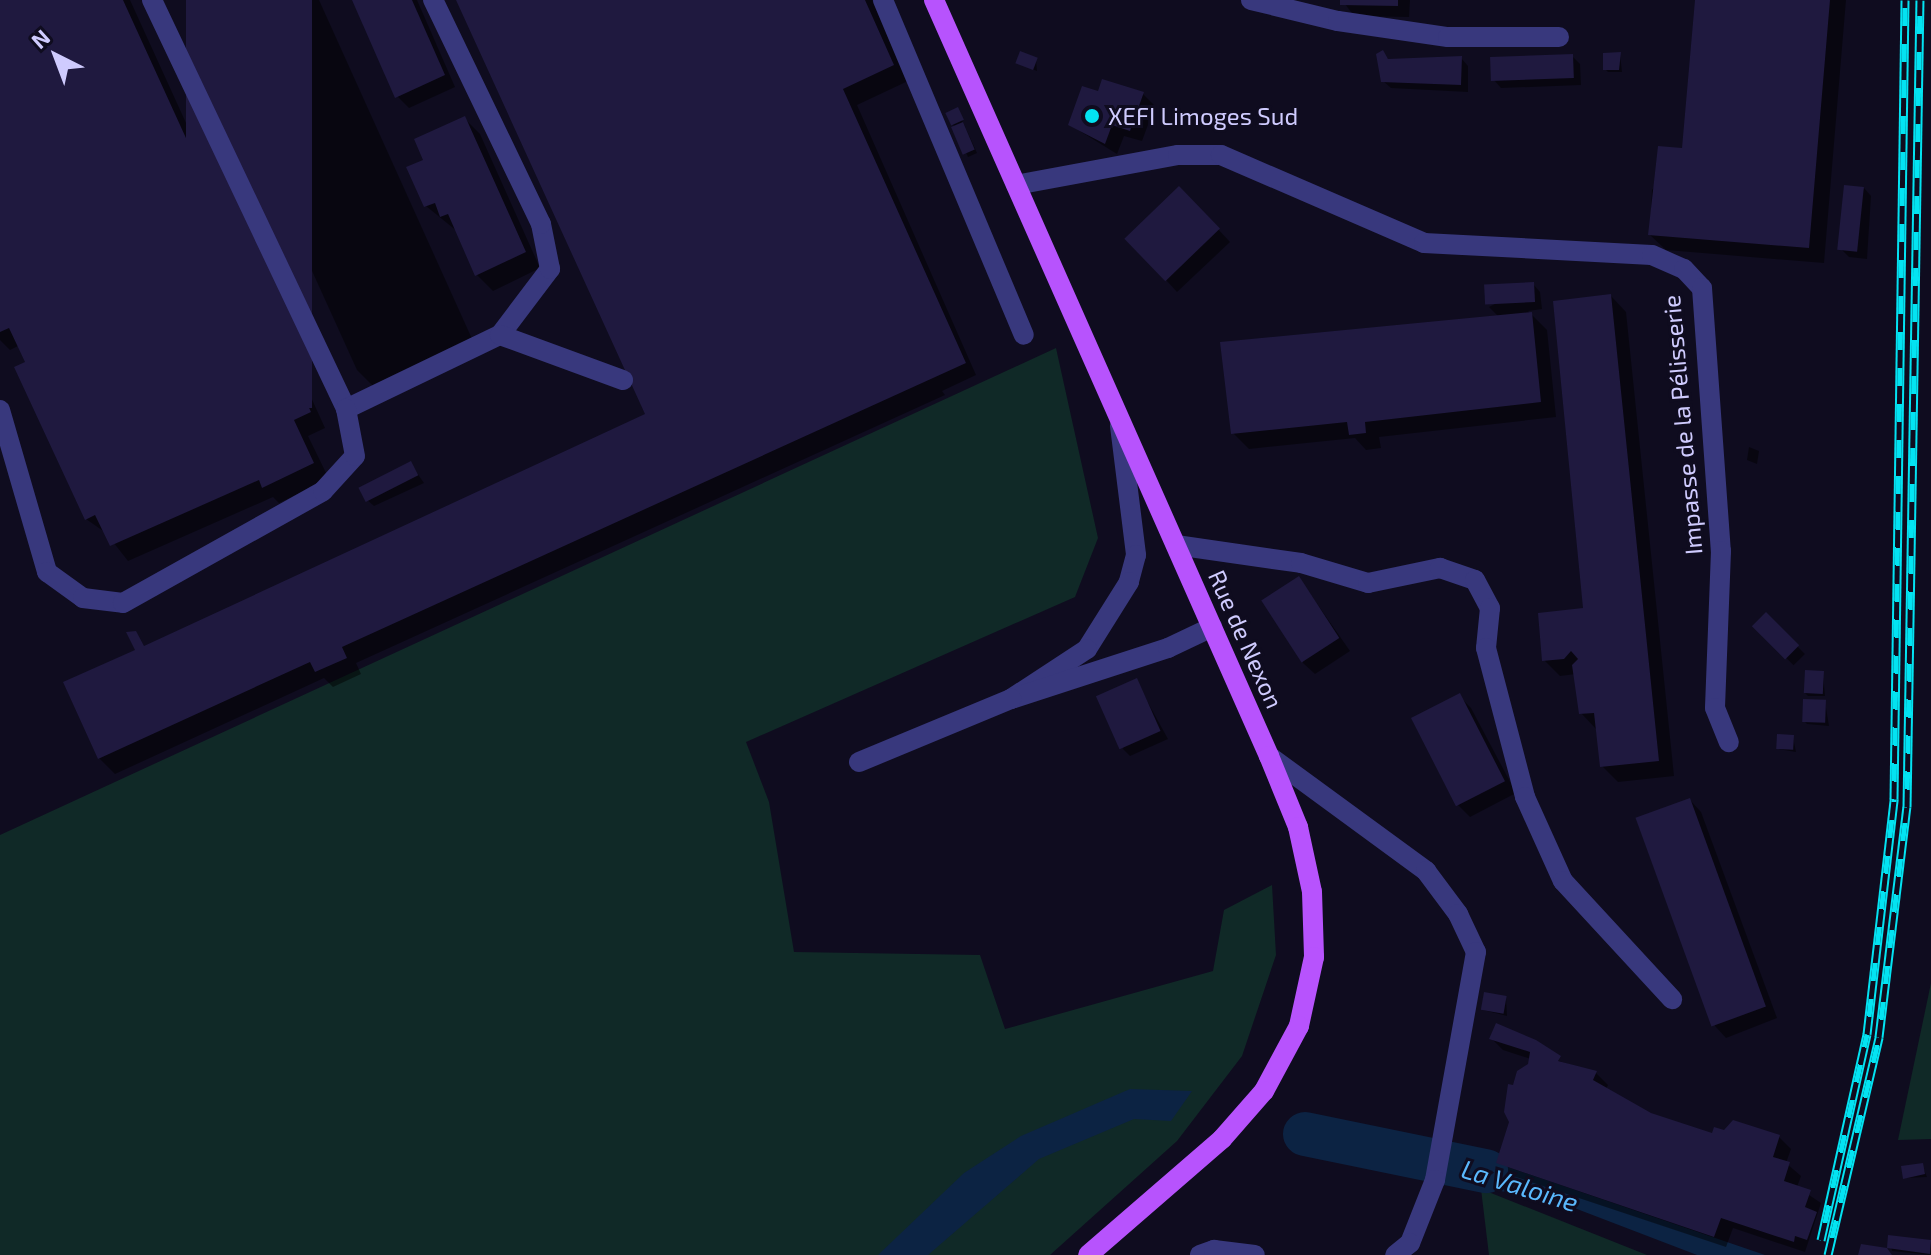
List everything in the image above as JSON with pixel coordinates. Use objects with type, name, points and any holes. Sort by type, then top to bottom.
[{"type":"main road","name":"Rue de Nexon","points":[[934,0],[1269,756],[1298,827],[1312,892],[1314,957],[1299,1026],[1264,1091],[1222,1139],[1088,1255]]},
{"type":"street","points":[[0,410],[47,572],[83,598],[123,603],[323,491],[355,456],[346,409],[152,0]]},
{"type":"street","points":[[346,409],[500,335],[550,269],[541,224],[433,0]]},
{"type":"street","points":[[883,0],[1024,335]]},
{"type":"street","points":[[1251,0],[1338,21],[1448,37],[1559,37]]},
{"type":"street","name":"Impasse de la Pélisserie","points":[[1016,185],[1178,155],[1221,155],[1424,243],[1652,255],[1684,269],[1702,288],[1721,551],[1715,708],[1729,742]]},
{"type":"street","points":[[500,335],[623,380]]},
{"type":"street","points":[[1011,699],[1087,649],[1129,582],[1136,555],[1119,418]]},
{"type":"street","points":[[1176,545],[1301,563],[1368,583],[1440,568],[1475,580],[1490,608],[1486,648],[1525,797],[1563,881],[1672,999]]},
{"type":"street","points":[[859,762],[1011,699],[1168,648],[1212,627]]},
{"type":"street","points":[[1269,756],[1426,871],[1458,914],[1476,952],[1435,1180],[1410,1243],[1395,1255]]},
{"type":"street","points":[[1200,1255],[1214,1250],[1255,1255]]},
{"type":"green space","points":[[1056,348],[1098,538],[1075,597],[746,742],[769,802],[794,952],[980,955],[1005,1029],[1213,971],[1224,910],[1272,885],[1276,955],[1242,1056],[1177,1141],[1050,1255],[0,1255],[0,835]]},
{"type":"green space","points":[[1931,983],[1931,1139],[1898,1140]]},
{"type":"green space","points":[[1481,1189],[1647,1255],[1489,1255]]},
{"type":"water","points":[[1130,1089],[1192,1091],[1171,1121],[1134,1119],[1039,1159],[928,1255],[878,1255],[964,1173],[1021,1136]]},
{"type":"water","points":[[1440,1147],[1496,1163],[1765,1255],[1697,1255],[1543,1196],[1481,1189],[1437,1166]]},
{"type":"building","points":[[0,0],[123,0],[311,412],[294,420],[314,463],[262,488],[259,480],[110,546],[95,515],[85,520],[14,367],[25,362],[9,328],[0,332]]},
{"type":"building","points":[[186,0],[312,0],[312,408],[186,408]]},
{"type":"building","points":[[352,0],[412,0],[445,75],[395,98]]},
{"type":"building","points":[[456,0],[865,0],[894,65],[843,89],[966,363],[342,647],[347,658],[315,672],[310,662],[98,759],[63,682],[135,650],[126,632],[136,631],[144,646],[645,414]]},
{"type":"building","points":[[1340,0],[1398,0],[1398,6],[1340,5]]},
{"type":"building","points":[[1695,0],[1830,0],[1809,248],[1648,235],[1658,146],[1682,148]]},
{"type":"building","points":[[1383,50],[1388,59],[1462,56],[1461,85],[1381,82],[1376,54]]},
{"type":"building","points":[[1020,51],[1038,58],[1033,70],[1015,63]]},
{"type":"building","points":[[1621,52],[1619,70],[1603,70],[1603,53]]},
{"type":"building","points":[[1573,54],[1574,78],[1491,81],[1490,57]]},
{"type":"building","points":[[1102,79],[1144,92],[1130,131],[1112,125],[1105,144],[1068,125],[1082,86],[1098,91]]},
{"type":"building","points":[[958,107],[964,120],[951,126],[945,113]]},
{"type":"building","points":[[465,116],[526,252],[475,276],[448,214],[440,217],[435,203],[424,207],[406,167],[423,160],[414,139]]},
{"type":"building","points":[[963,122],[975,150],[963,155],[951,127]]},
{"type":"building","points":[[1844,185],[1864,187],[1857,252],[1837,250]]},
{"type":"building","points":[[1179,186],[1220,228],[1165,281],[1124,239]]},
{"type":"building","points":[[1534,282],[1535,302],[1485,305],[1484,285]]},
{"type":"building","points":[[1611,294],[1659,761],[1600,767],[1594,713],[1579,714],[1572,665],[1578,659],[1571,651],[1564,659],[1542,661],[1538,613],[1583,608],[1553,301]]},
{"type":"building","points":[[1532,312],[1541,402],[1365,422],[1366,433],[1349,435],[1347,422],[1231,434],[1220,342]]},
{"type":"building","points":[[411,461],[418,475],[366,502],[358,488]]},
{"type":"building","points":[[1299,576],[1339,638],[1302,663],[1261,601]]},
{"type":"building","points":[[1766,612],[1799,645],[1785,659],[1752,626]]},
{"type":"building","points":[[1805,670],[1824,671],[1823,694],[1804,693]]},
{"type":"building","points":[[1137,678],[1161,731],[1119,749],[1096,696]]},
{"type":"building","points":[[1460,693],[1505,781],[1456,806],[1411,718]]},
{"type":"building","points":[[1803,699],[1826,700],[1825,723],[1802,722]]},
{"type":"building","points":[[1777,734],[1794,735],[1793,750],[1776,749]]},
{"type":"building","points":[[1690,798],[1766,1007],[1711,1026],[1635,818]]},
{"type":"building","points":[[1484,992],[1507,996],[1504,1014],[1481,1010]]},
{"type":"building","points":[[1496,1023],[1536,1040],[1561,1056],[1558,1061],[1597,1071],[1593,1080],[1651,1113],[1712,1133],[1714,1127],[1724,1130],[1733,1120],[1780,1135],[1773,1157],[1790,1162],[1784,1181],[1811,1190],[1805,1207],[1817,1212],[1807,1240],[1795,1236],[1794,1242],[1721,1218],[1714,1237],[1496,1163],[1509,1122],[1504,1112],[1508,1084],[1513,1085],[1517,1071],[1528,1064],[1530,1052],[1489,1039]]},
{"type":"building","points":[[1923,1163],[1925,1174],[1903,1179],[1901,1166]]},
{"type":"building","points":[[1888,1235],[1931,1240],[1930,1254],[1887,1248]]},
{"type":"building","points":[[1861,1244],[1887,1248],[1892,1255],[1858,1255]]},
{"type":"waterway","name":"La Valoine","points":[[1305,1134],[1486,1171]]},
{"type":"railway","points":[[1821,1240],[1867,1034],[1894,799],[1905,0]]},
{"type":"railway","points":[[1828,1255],[1879,1037],[1907,807],[1920,0]]},
{"type":"place","name":"XEFI Limoges Sud","points":[[1092,116]]}]
